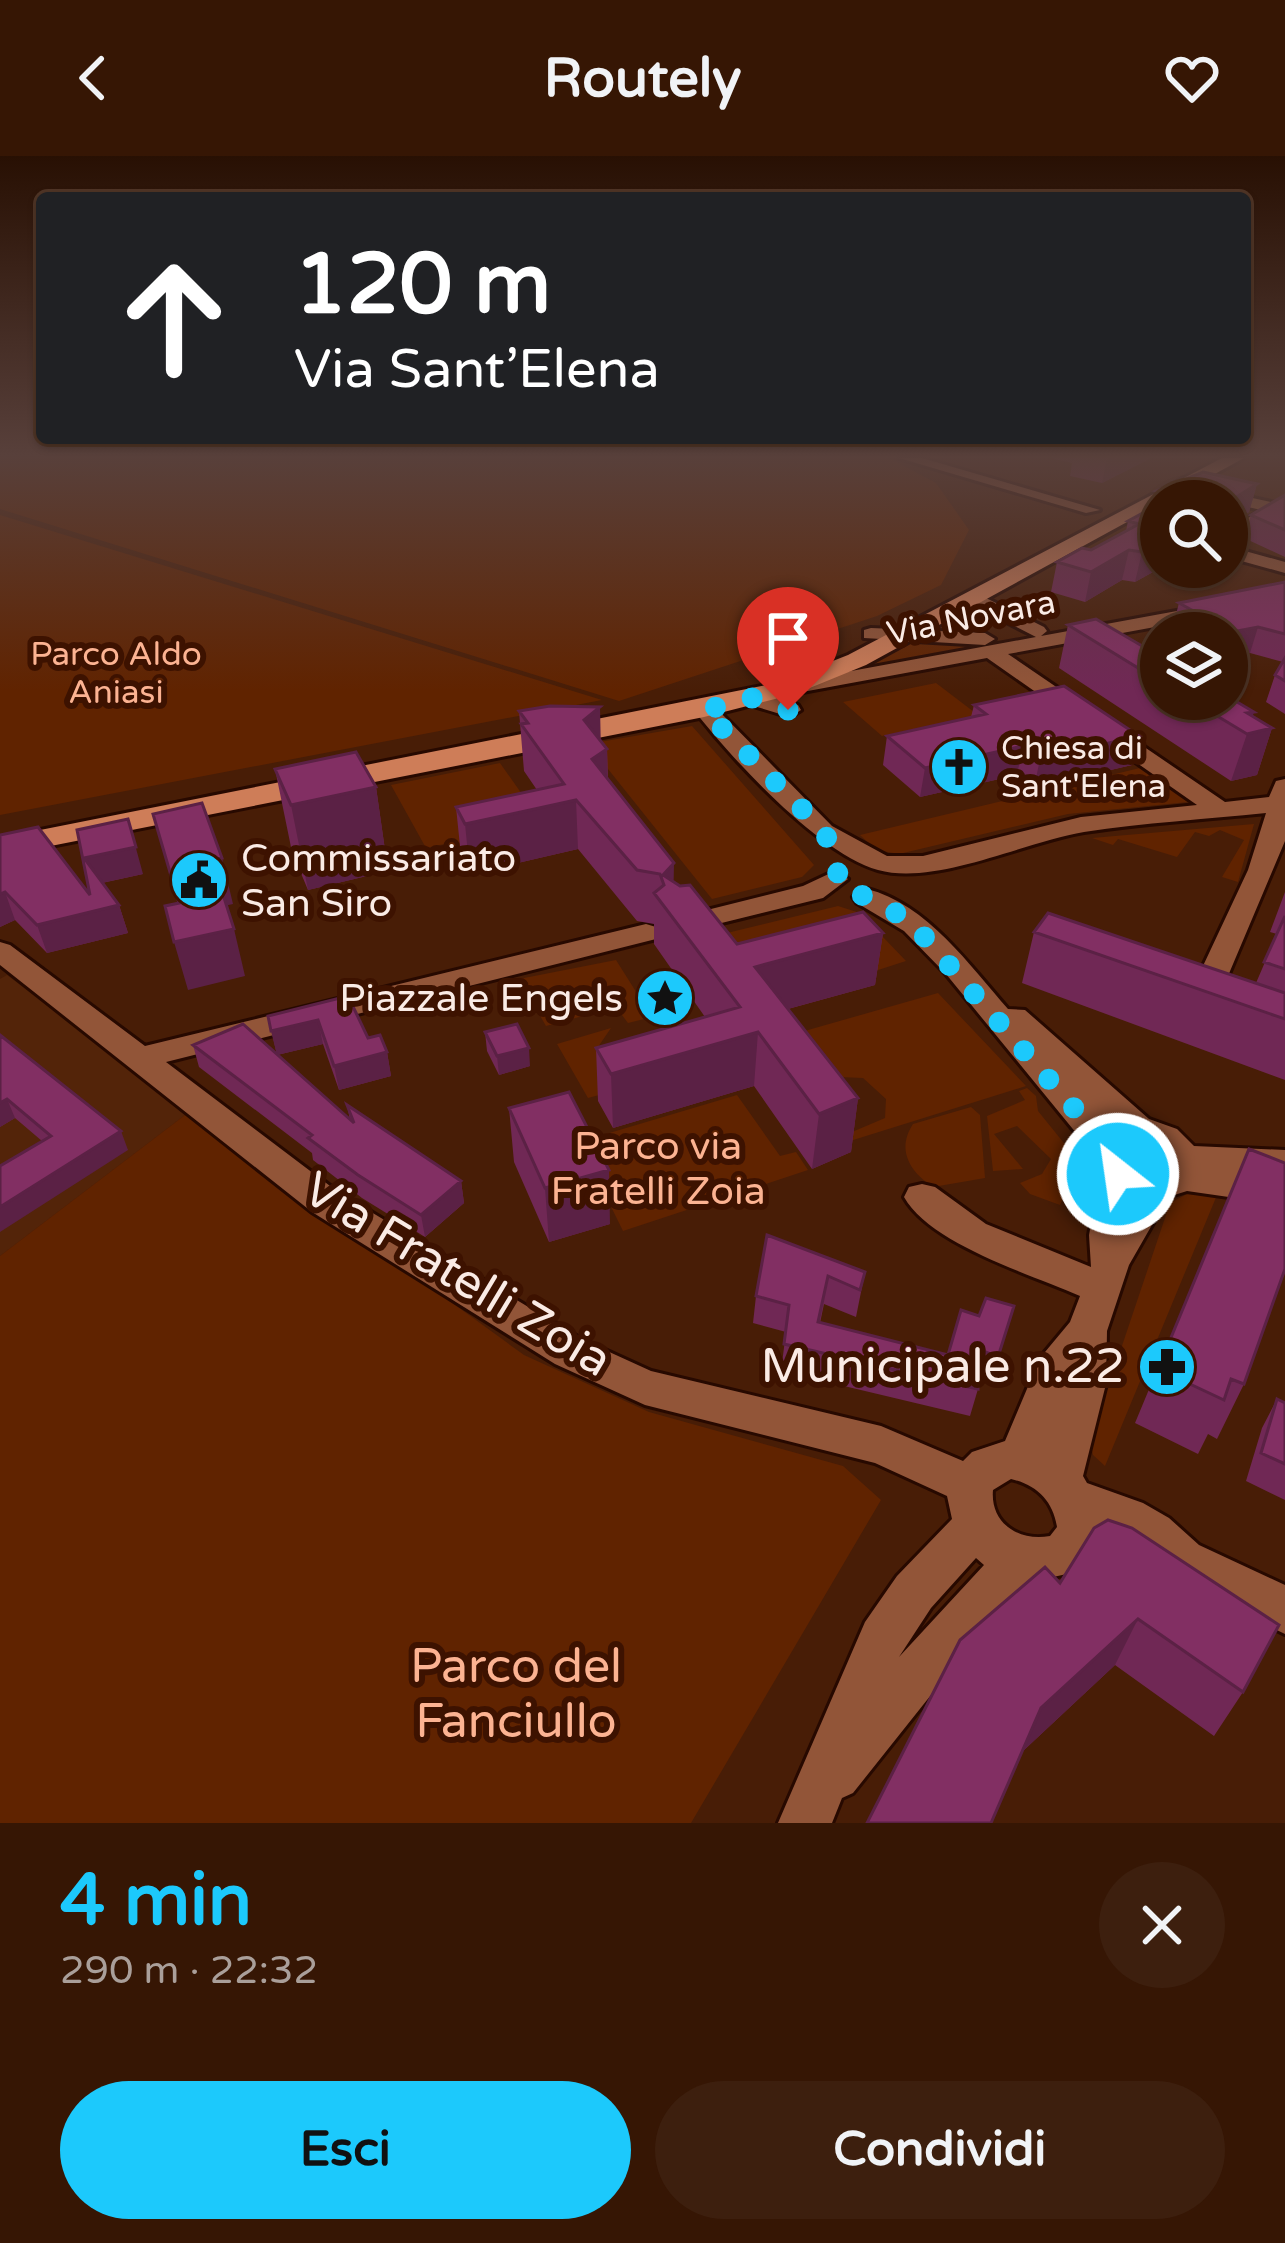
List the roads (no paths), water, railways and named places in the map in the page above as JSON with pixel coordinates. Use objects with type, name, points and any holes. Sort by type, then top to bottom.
[{"type":"main road","points":[[872,634],[937,601],[968,574],[1042,536]]},
{"type":"main road","points":[[802,694],[1090,536]]},
{"type":"main road","name":"Via Novara","points":[[0,850],[173,804],[656,714],[872,634]]},
{"type":"main road","points":[[656,714],[704,710],[704,701],[836,650]]},
{"type":"main road","name":"Via Novara","points":[[0,828],[173,804],[752,698],[802,694]]},
{"type":"street","points":[[1248,557],[1285,568]]},
{"type":"street","name":"Via Novara","points":[[802,694],[1037,631],[1285,582]]},
{"type":"street","name":"Via Novara","points":[[872,634],[991,645],[1285,597]]},
{"type":"street","name":"Via Novara","points":[[974,598],[1037,631]]},
{"type":"street","points":[[991,645],[1222,811]]},
{"type":"street","points":[[704,710],[823,830],[835,851],[836,874],[846,891],[867,897],[914,925],[959,971],[1139,1129]]},
{"type":"street","points":[[0,850],[656,714]]},
{"type":"street","points":[[681,925],[813,892],[855,860],[898,872],[1081,826],[1222,811],[1281,795],[1278,826],[1210,983]]},
{"type":"street","points":[[823,830],[898,872],[914,925]]},
{"type":"street","points":[[867,897],[889,896],[898,872]]},
{"type":"street","points":[[140,1058],[646,933]]},
{"type":"street","name":"Via Fratelli Zoia","points":[[0,951],[325,1202],[569,1352],[645,1387],[881,1445],[974,1505]]},
{"type":"street","points":[[959,971],[1110,1159],[1285,1192]]},
{"type":"street","points":[[974,1505],[995,1546],[1022,1559],[1055,1558],[1071,1506],[1087,1331],[1106,1275],[1174,1174],[1168,1139],[1139,1129],[1118,1130],[1110,1159],[1106,1275]]},
{"type":"street","points":[[1174,1174],[1285,1163]]},
{"type":"street","points":[[922,1197],[994,1245],[1106,1275]]},
{"type":"street","points":[[1019,1460],[1054,1370],[1087,1331]]},
{"type":"street","points":[[813,1808],[853,1701],[882,1640],[974,1505],[988,1466],[1019,1460]]},
{"type":"street","points":[[1019,1460],[1071,1506],[1146,1561],[1183,1562],[1285,1610]]},
{"type":"street","points":[[813,1808],[946,1639],[1022,1559]]},
{"type":"place","name":"Chiesa di Sant'Elena","points":[[959,767]]},
{"type":"place","name":"Commissariato San Siro","points":[[199,880]]},
{"type":"place","name":"Piazzale Engels","points":[[665,998]]},
{"type":"place","name":"Municipale n.22","points":[[1167,1367]]},
{"type":"park label","name":"Parco Aldo Aniasi","points":[[116,673]]},
{"type":"park label","name":"Parco via Fratelli Zoia","points":[[658,1168]]},
{"type":"park label","name":"Parco del Fanciullo","points":[[516,1694]]}]
